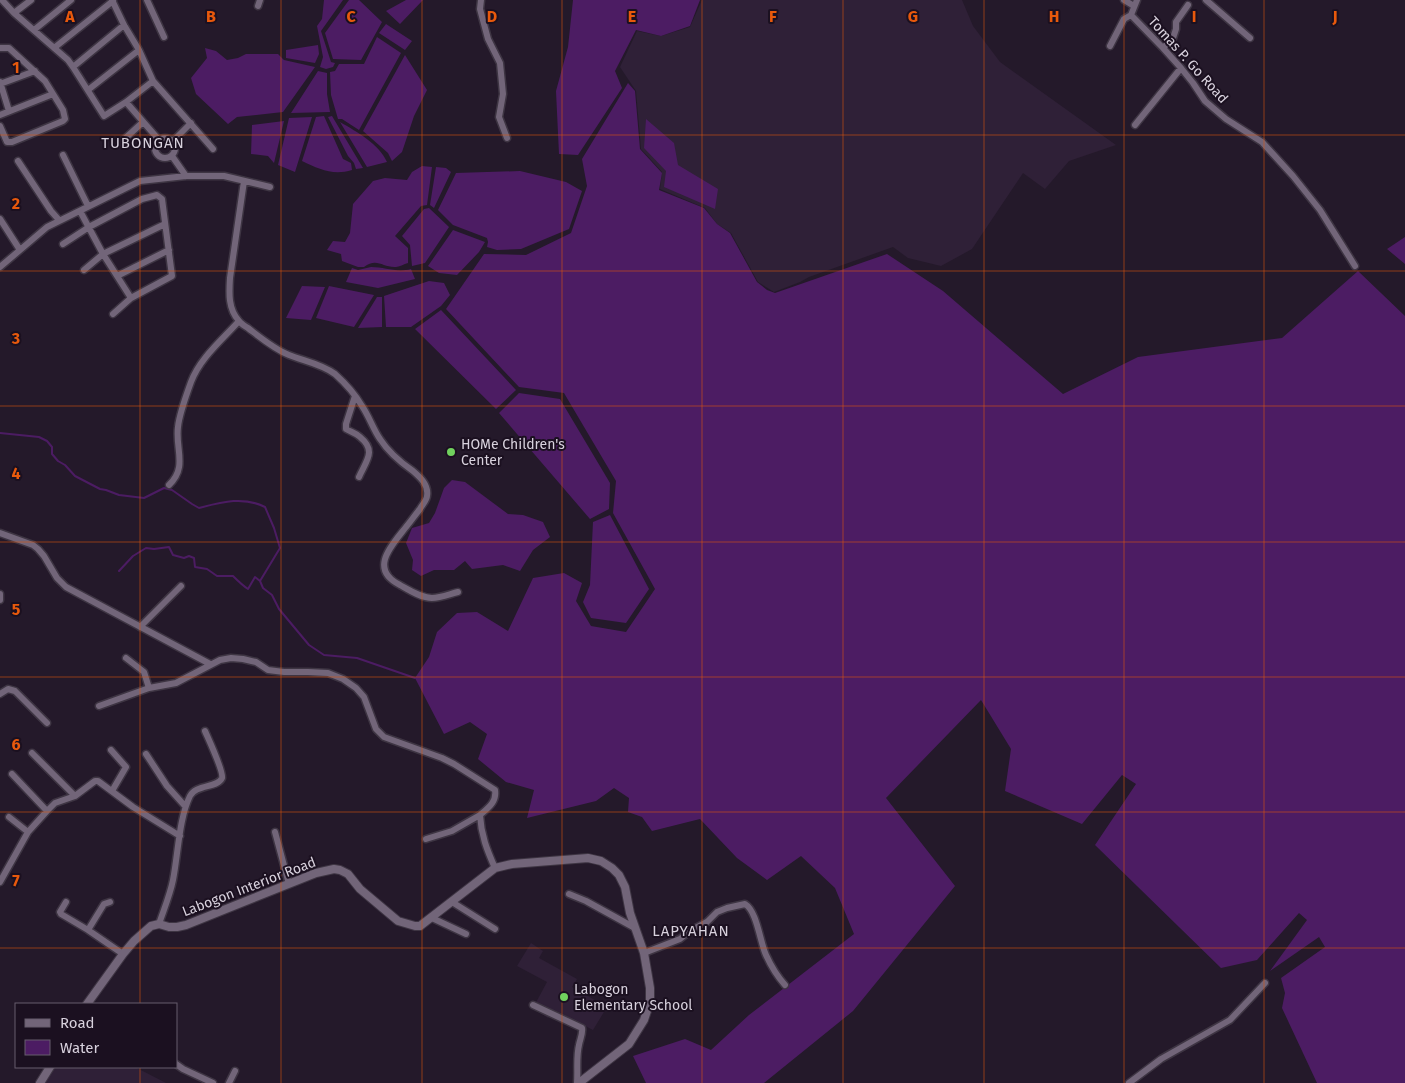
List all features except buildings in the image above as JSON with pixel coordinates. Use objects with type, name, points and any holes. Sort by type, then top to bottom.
[{"type":"street","points":[[2,0],[14,14],[73,67],[103,115],[106,116],[153,81]]},
{"type":"street","points":[[14,14],[31,0]]},
{"type":"street","points":[[34,30],[72,0]]},
{"type":"street","points":[[147,0],[164,37]]},
{"type":"street","points":[[481,0],[480,9],[488,39],[500,63],[503,94],[498,117],[507,138]]},
{"type":"street","points":[[1124,0],[1135,3]]},
{"type":"street","points":[[1206,0],[1250,38]]},
{"type":"street","points":[[54,48],[112,1],[139,50],[153,81],[213,149]]},
{"type":"street","name":"Tomas P. Go Road","points":[[1135,3],[1131,16],[1163,48],[1193,83],[1205,101],[1226,120],[1262,142],[1293,176],[1320,210],[1355,266]]},
{"type":"street","points":[[1163,48],[1173,38],[1176,22],[1188,5]]},
{"type":"street","points":[[1110,46],[1124,19],[1131,16]]},
{"type":"street","points":[[73,67],[124,25]]},
{"type":"street","points":[[0,48],[9,48],[45,81],[65,115],[63,121],[12,142],[7,142],[0,126]]},
{"type":"street","points":[[88,90],[139,50]]},
{"type":"street","points":[[1135,125],[1180,68]]},
{"type":"street","points":[[9,111],[0,83],[35,71]]},
{"type":"street","points":[[0,115],[53,94]]},
{"type":"street","points":[[126,102],[159,140]]},
{"type":"street","points":[[120,143],[143,122]]},
{"type":"street","points":[[173,141],[191,123]]},
{"type":"street","points":[[169,138],[173,141],[176,146],[172,156],[161,158],[157,155],[155,144],[159,140],[169,138]]},
{"type":"street","points":[[63,155],[88,206]]},
{"type":"street","points":[[172,156],[186,176]]},
{"type":"street","points":[[18,161],[59,220]]},
{"type":"street","points":[[0,267],[34,236],[59,220],[140,181],[186,176],[224,176],[270,186]]},
{"type":"street","points":[[244,181],[229,284],[230,303],[239,321],[265,341],[288,354],[319,365],[334,373],[355,396],[389,451],[423,480],[428,490],[427,498],[386,553],[384,561],[387,575],[394,582],[421,595],[432,598],[458,592]]},
{"type":"street","points":[[63,244],[89,227],[142,199],[157,196],[162,199],[172,276],[131,298],[113,314]]},
{"type":"street","points":[[80,210],[103,254],[131,298]]},
{"type":"street","points":[[0,219],[20,250]]},
{"type":"street","points":[[84,270],[103,254],[165,224]]},
{"type":"street","points":[[117,276],[169,250]]},
{"type":"street","points":[[169,486],[178,475],[178,425],[197,369],[239,321]]},
{"type":"street","points":[[355,396],[346,428],[360,436],[369,449],[370,455],[359,477]]},
{"type":"street","points":[[0,533],[33,545],[44,556],[57,578],[66,587],[210,664]]},
{"type":"street","points":[[140,627],[181,586]]},
{"type":"street","points":[[126,658],[144,672],[149,688]]},
{"type":"street","points":[[99,706],[149,688],[176,683],[210,664],[230,658],[256,662],[268,670],[328,673],[343,679],[356,688],[364,698],[376,729],[384,737],[442,758],[495,790],[496,797],[480,815],[452,831],[426,839]]},
{"type":"street","points":[[0,694],[8,689],[15,691],[47,723]]},
{"type":"street","points":[[88,1003],[134,941],[151,926],[159,924],[173,881],[185,806],[193,791],[222,778],[220,767],[206,731]]},
{"type":"street","points":[[111,750],[126,767],[112,791]]},
{"type":"street","points":[[32,754],[75,796]]},
{"type":"street","points":[[146,754],[167,786],[185,806]]},
{"type":"street","points":[[12,774],[47,811]]},
{"type":"street","points":[[0,882],[28,832],[47,811],[55,804],[75,796],[95,781],[98,781],[134,807],[180,836]]},
{"type":"street","points":[[480,815],[486,850],[495,868]]},
{"type":"street","points":[[9,817],[28,832]]},
{"type":"street","points":[[275,832],[289,884]]},
{"type":"street","name":"Labogon Interior Road","points":[[159,924],[177,928],[316,873],[334,869],[348,874],[360,889],[398,921],[420,926],[495,868],[512,864],[588,858],[601,862],[612,868],[619,875],[624,888],[630,913],[644,953],[650,988],[650,1002],[644,1020],[629,1044],[578,1083]]},
{"type":"street","points":[[569,894],[586,901],[635,928]]},
{"type":"street","points":[[66,902],[60,912],[61,914],[123,954]]},
{"type":"street","points":[[88,930],[104,904],[110,902]]},
{"type":"street","points":[[452,902],[495,929]]},
{"type":"street","points":[[644,953],[680,939],[706,922],[717,912],[745,904],[750,906],[765,953],[774,972],[784,986]]},
{"type":"street","points":[[432,918],[466,934]]},
{"type":"street","points":[[1129,1083],[1162,1059],[1230,1020],[1265,983]]},
{"type":"street","points":[[533,1005],[582,1028],[583,1032],[577,1053],[578,1083]]},
{"type":"street","points":[[178,1065],[213,1083]]},
{"type":"street","points":[[40,1083],[49,1068]]},
{"type":"street","points":[[229,1083],[235,1070]]},
{"type":"shaded area","points":[[702,0],[962,0],[973,26],[1000,62],[1116,145],[1069,161],[1045,189],[1023,173],[972,249],[941,266],[908,258],[893,247],[809,277],[774,292],[758,282],[731,233],[717,224],[705,208],[660,189],[662,172],[641,149],[636,91],[620,67],[637,31],[661,36],[690,27]]},
{"type":"shaded area","name":"Labogon Elementary School","points":[[531,943],[543,951],[539,958],[577,979],[572,987],[607,1007],[593,1030],[554,1010],[548,1018],[533,1008],[547,982],[517,966]]},
{"type":"shaded area","points":[[52,1068],[137,1068],[166,1083],[44,1083]]},
{"type":"water","points":[[324,0],[343,0],[321,31],[331,62],[335,63],[333,67],[326,69],[320,67],[323,57],[317,26],[322,19]]},
{"type":"water","points":[[349,0],[359,0],[382,22],[361,60],[333,59],[325,33]]},
{"type":"water","points":[[406,0],[423,0],[400,24],[386,11]]},
{"type":"water","points":[[573,0],[700,0],[690,26],[661,36],[636,30],[615,71],[622,88],[578,155],[559,154],[556,91],[568,47]]},
{"type":"water","points":[[386,24],[412,41],[405,50],[379,33]]},
{"type":"water","points":[[377,37],[401,53],[359,130],[342,119],[338,119],[331,95],[330,72],[335,71],[339,64],[364,64]]},
{"type":"water","points":[[318,45],[319,54],[315,63],[286,58],[286,50]]},
{"type":"water","points":[[205,48],[216,51],[227,60],[246,54],[278,54],[284,60],[315,67],[283,112],[237,117],[228,124],[196,94],[191,78],[207,58]]},
{"type":"water","points":[[405,55],[427,90],[414,116],[402,152],[392,161],[388,153],[363,131]]},
{"type":"water","points":[[318,71],[327,73],[327,94],[330,112],[291,113]]},
{"type":"water","points":[[628,83],[635,91],[640,149],[662,173],[659,190],[704,208],[717,224],[730,233],[757,282],[767,290],[775,293],[887,254],[943,291],[1063,394],[1138,357],[1282,338],[1358,271],[1405,316],[1405,1083],[1317,1083],[1282,1008],[1285,993],[1281,978],[1325,947],[1319,937],[1270,971],[1307,920],[1299,913],[1257,960],[1221,968],[1095,845],[1136,784],[1122,775],[1082,824],[1005,791],[1011,749],[981,700],[886,798],[955,886],[853,1011],[764,1083],[646,1083],[633,1056],[685,1039],[711,1050],[749,1015],[854,934],[835,888],[801,856],[767,880],[737,858],[700,819],[652,831],[642,817],[628,812],[629,798],[614,788],[596,801],[527,818],[534,790],[506,782],[478,759],[487,734],[470,722],[444,734],[415,678],[429,657],[437,632],[457,613],[477,612],[508,631],[533,578],[564,573],[582,583],[576,601],[591,626],[626,632],[655,589],[613,513],[616,481],[564,393],[519,387],[446,309],[484,254],[526,255],[571,233],[587,186],[582,159]]},
{"type":"water","points":[[324,116],[343,159],[351,163],[352,170],[332,172],[302,161],[316,117]]},
{"type":"water","points":[[332,116],[363,168],[356,169],[348,156],[328,117]]},
{"type":"water","points":[[312,117],[295,172],[278,165],[289,118]]},
{"type":"water","points":[[646,119],[674,143],[678,165],[718,189],[715,209],[664,187],[666,171],[644,148]]},
{"type":"water","points":[[284,121],[274,163],[268,156],[251,154],[252,125]]},
{"type":"water","points":[[340,122],[373,144],[387,162],[367,167]]},
{"type":"water","points":[[422,166],[432,167],[427,205],[421,206],[395,236],[408,248],[408,263],[396,267],[373,263],[364,267],[358,267],[342,261],[341,254],[327,250],[333,241],[345,242],[350,233],[353,204],[373,181],[385,178],[407,180],[412,172]]},
{"type":"water","points":[[436,167],[446,168],[451,172],[434,208],[430,205]]},
{"type":"water","points":[[520,171],[566,182],[582,191],[569,229],[521,249],[497,250],[487,247],[487,238],[453,225],[438,210],[456,173]]},
{"type":"water","points":[[429,208],[449,227],[425,263],[412,266],[410,245],[402,236],[424,209]]},
{"type":"water","points":[[453,230],[485,242],[479,252],[457,275],[439,273],[428,266]]},
{"type":"water","points":[[1405,237],[1405,264],[1387,249]]},
{"type":"water","points":[[371,267],[411,269],[415,279],[378,288],[346,282],[352,268],[358,270]]},
{"type":"water","points":[[429,281],[444,283],[450,295],[441,306],[411,327],[386,327],[384,296]]},
{"type":"water","points":[[302,286],[325,287],[311,320],[286,318]]},
{"type":"water","points":[[329,286],[374,295],[354,327],[316,318]]},
{"type":"water","points":[[377,297],[382,297],[382,327],[358,328]]},
{"type":"water","points":[[441,310],[516,390],[496,409],[415,329]]},
{"type":"water","points":[[519,393],[560,399],[610,483],[609,509],[590,519],[499,413]]},
{"type":"water","points":[[452,480],[465,482],[508,514],[523,515],[543,522],[550,537],[533,550],[520,571],[503,565],[472,569],[465,561],[454,570],[434,570],[421,576],[412,570],[413,560],[406,543],[412,528],[429,523],[435,513],[444,488]]},
{"type":"water","points":[[610,515],[649,589],[626,623],[591,618],[583,602],[590,585],[593,522]]},
{"type":"waterway","points":[[0,433],[39,437],[47,441],[52,447],[52,454],[75,476],[100,489],[119,495],[144,498],[164,488],[172,490],[199,508],[232,501],[249,502],[265,507],[280,548],[260,581],[263,588],[272,595],[279,609],[309,645],[324,655],[357,658],[415,678]]},
{"type":"waterway","points":[[119,571],[133,556],[146,548],[169,547],[173,555],[194,558],[195,567],[207,569],[217,576],[233,576],[248,589],[255,577],[260,581]]},
{"type":"place","name":"HOMe Children's Center","points":[[451,452]]},
{"type":"place","name":"Labogon Elementary School","points":[[564,997]]},
{"type":"district","name":"TUBONGAN","points":[[143,143]]},
{"type":"district","name":"LAPYAHAN","points":[[691,931]]}]
